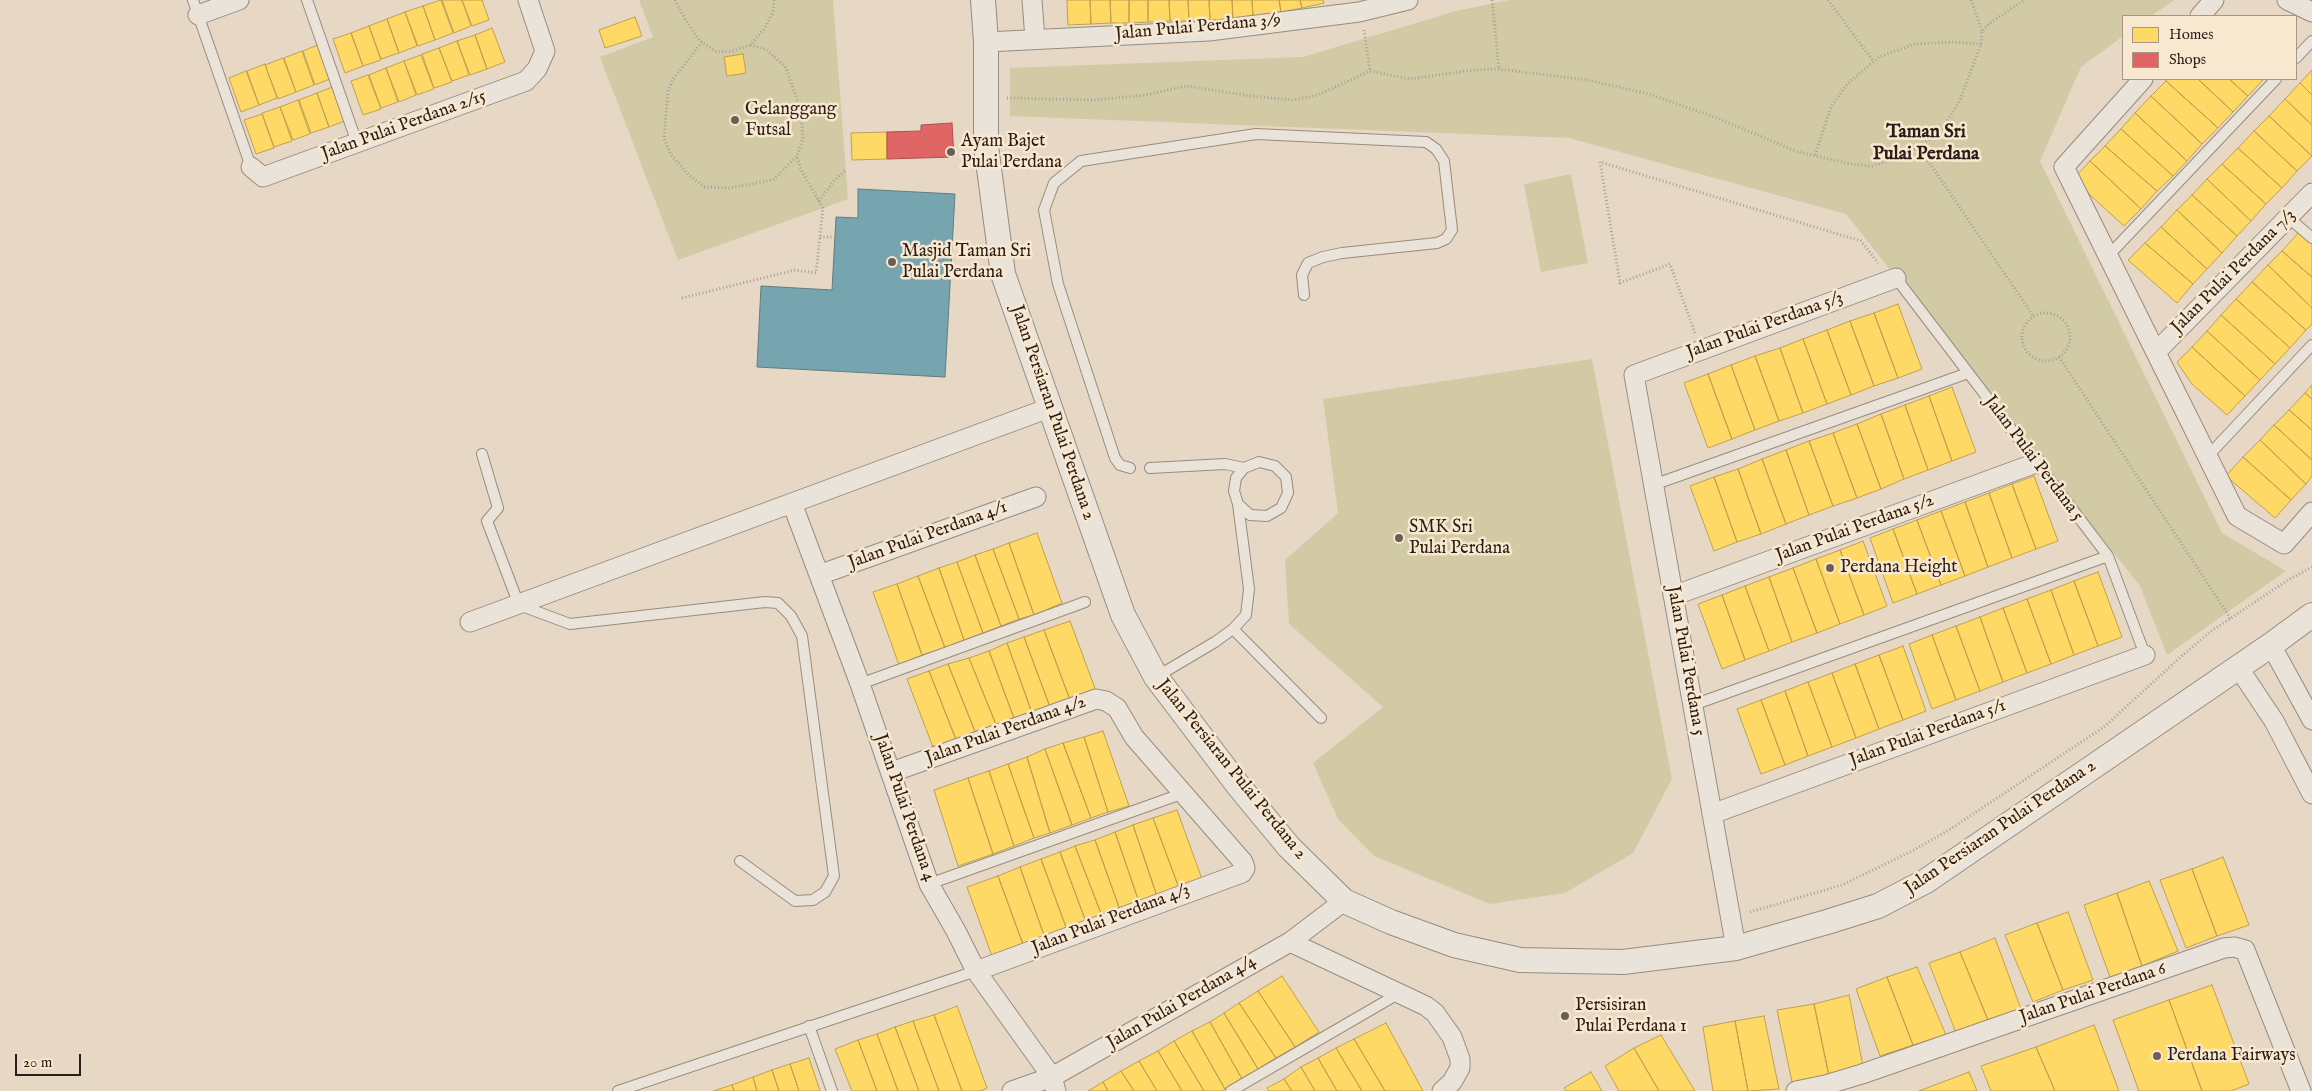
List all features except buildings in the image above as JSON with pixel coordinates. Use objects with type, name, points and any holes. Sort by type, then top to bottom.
[{"type":"street","points":[[195,7],[239,0]]},
{"type":"street","name":"Jalan Pulai Perdana 2/15","points":[[251,167],[263,177],[526,82],[537,69],[545,51],[528,0]]},
{"type":"street","name":"Jalan Persiaran Pulai Perdana 2","points":[[984,0],[986,146],[1003,274],[1123,615],[1156,677],[1237,784],[1289,847],[1344,901],[1391,922],[1454,945],[1520,960],[1623,962],[1736,948],[1878,906],[1926,881],[2312,615]]},
{"type":"street","points":[[1032,0],[1035,39]]},
{"type":"street","name":"Jalan Pulai Perdana 3/9","points":[[986,42],[1209,31],[1357,6],[1408,0]]},
{"type":"street","points":[[2201,15],[2214,0]]},
{"type":"street","points":[[2287,0],[2312,12]]},
{"type":"street","points":[[2142,80],[2064,167],[2236,516],[2284,544],[2312,512]]},
{"type":"street","name":"Jalan Pulai Perdana 7/3","points":[[2156,352],[2312,193]]},
{"type":"street","name":"Jalan Pulai Perdana 5/3","points":[[1634,375],[1893,279]]},
{"type":"street","name":"Jalan Pulai Perdana 5","points":[[1634,375],[1736,948]]},
{"type":"street","points":[[470,622],[1049,408]]},
{"type":"street","name":"Jalan Pulai Perdana 5/2","points":[[1673,596],[2036,463]]},
{"type":"street","name":"Jalan Pulai Perdana 4/1","points":[[819,575],[1036,497]]},
{"type":"street","name":"Jalan Pulai Perdana 4","points":[[792,503],[892,772],[929,884],[956,930],[976,971],[1054,1084]]},
{"type":"street","points":[[2271,645],[2312,720]]},
{"type":"street","name":"Jalan Pulai Perdana 5/1","points":[[1712,814],[2145,655]]},
{"type":"street","points":[[2238,667],[2274,721],[2312,794]]},
{"type":"street","name":"Jalan Pulai Perdana 4/2","points":[[892,772],[1096,699],[1106,701],[1117,708],[1134,737],[1243,862],[1245,868]]},
{"type":"street","name":"Jalan Pulai Perdana 4/3","points":[[976,971],[1242,873],[1245,868]]},
{"type":"street","name":"Jalan Pulai Perdana 4/4","points":[[1012,1091],[1054,1084],[1290,942],[1344,901]]},
{"type":"street","points":[[1290,942],[1426,1006],[1435,1013],[1459,1052],[1460,1068],[1452,1082],[1442,1091]]},
{"type":"street","name":"Jalan Pulai Perdana 6","points":[[1796,1091],[1862,1074],[2224,948],[2234,947],[2245,950],[2301,1091]]},
{"type":"lane","points":[[307,0],[357,143]]},
{"type":"lane","points":[[195,7],[251,167]]},
{"type":"lane","points":[[2297,57],[2312,41]]},
{"type":"lane","points":[[2108,255],[2275,80]]},
{"type":"lane","points":[[1130,468],[1120,465],[1115,458],[1058,284],[1044,210],[1054,183],[1081,161],[1256,134],[1426,142],[1436,149],[1444,161],[1452,230],[1446,239],[1437,243],[1342,253],[1308,263],[1302,274],[1304,295]]},
{"type":"lane","points":[[2289,218],[2312,238]]},
{"type":"lane","name":"Jalan Pulai Perdana 5","points":[[1893,279],[1968,373],[2108,556],[2145,655]]},
{"type":"lane","points":[[2208,456],[2312,345]]},
{"type":"lane","points":[[1653,485],[1968,373]]},
{"type":"lane","points":[[482,454],[498,508],[487,521],[519,605],[570,624],[765,602],[778,603],[791,616],[802,636],[834,876],[825,892],[813,900],[795,901],[740,861]]},
{"type":"lane","points":[[1156,677],[1233,629],[1246,615],[1249,589],[1238,504],[1234,492],[1236,478],[1244,468],[1259,462],[1275,466],[1286,478],[1288,493],[1281,508],[1266,516],[1250,514],[1238,504]]},
{"type":"lane","points":[[1150,468],[1225,464],[1244,468]]},
{"type":"lane","points":[[1693,705],[2108,556]]},
{"type":"lane","points":[[860,684],[1085,602]]},
{"type":"lane","points":[[1233,629],[1321,718]]},
{"type":"lane","points":[[929,884],[1184,794]]},
{"type":"lane","points":[[618,1091],[976,971]]},
{"type":"lane","points":[[1231,1091],[1398,994]]},
{"type":"lane","points":[[809,1026],[832,1091]]},
{"type":"path","points":[[675,0],[684,17],[702,42],[717,52],[733,51],[750,45],[765,28],[773,12],[774,0]]},
{"type":"path","points":[[1492,0],[1499,69]]},
{"type":"path","points":[[1828,0],[1874,62]]},
{"type":"path","points":[[986,99],[1094,100],[1146,95],[1186,86],[1293,100],[1318,95],[1370,71],[1409,79],[1474,70],[1499,69],[1588,80],[1649,94],[1717,118],[1798,152],[1814,154],[1851,164],[1872,166],[1900,158],[1941,132],[1960,100],[1981,44],[1982,31],[1970,0]]},
{"type":"path","points":[[1982,31],[1990,23],[2024,0]]},
{"type":"path","points":[[1357,6],[1366,38],[1370,71]]},
{"type":"path","points":[[702,42],[674,78],[668,90],[664,138],[671,155],[690,176],[706,187],[730,188],[774,180],[797,156],[803,139],[802,111],[786,68],[766,49],[750,45]]},
{"type":"path","points":[[1814,154],[1831,107],[1847,84],[1879,57],[1915,44],[1954,42],[1981,44]]},
{"type":"path","points":[[1918,146],[2034,317]]},
{"type":"path","points":[[682,298],[795,270],[816,273],[823,208],[801,170],[797,156]]},
{"type":"path","points":[[1701,350],[1670,264],[1620,283],[1600,162],[1861,241],[1893,279]]},
{"type":"path","points":[[819,201],[834,181],[846,170]]},
{"type":"path","points":[[820,237],[835,237]]},
{"type":"path","points":[[2041,313],[2054,314],[2064,321],[2070,332],[2069,345],[2059,357],[2050,361],[2038,361],[2028,354],[2022,342],[2023,330],[2029,319],[2041,313]]},
{"type":"path","points":[[2059,357],[2231,619]]},
{"type":"path","points":[[1731,918],[1842,885],[1881,867],[1949,830],[2104,727],[2184,654],[2288,580],[2312,567]]},
{"type":"shaded area","points":[[639,0],[833,0],[848,199],[678,260],[600,57],[653,37]]},
{"type":"shaded area","points":[[1509,0],[2174,0],[2152,15],[2122,15],[2122,37],[2081,67],[2040,161],[2222,533],[2286,571],[2167,655],[2140,586],[1846,214],[1569,138],[1010,116],[1010,68],[1303,57],[1456,11]]},
{"type":"shaded area","points":[[1571,174],[1588,263],[1541,272],[1524,184]]},
{"type":"shaded area","points":[[1592,359],[1672,779],[1633,853],[1565,893],[1490,904],[1374,856],[1338,819],[1313,763],[1383,707],[1289,624],[1285,560],[1338,513],[1323,399]]},
{"type":"place","name":"Gelanggang Futsal","points":[[735,120]]},
{"type":"place","name":"Ayam Bajet Pulai Perdana","points":[[951,152]]},
{"type":"place","name":"Masjid Taman Sri Pulai Perdana","points":[[892,262]]},
{"type":"place","name":"SMK Sri Pulai Perdana","points":[[1399,538]]},
{"type":"place","name":"Perdana Height","points":[[1830,568]]},
{"type":"place","name":"Persisiran Pulai Perdana 1","points":[[1565,1016]]},
{"type":"place","name":"Perdana Fairways","points":[[2157,1056]]},
{"type":"district","name":"Taman Sri Pulai Perdana","points":[[1926,144]]}]
